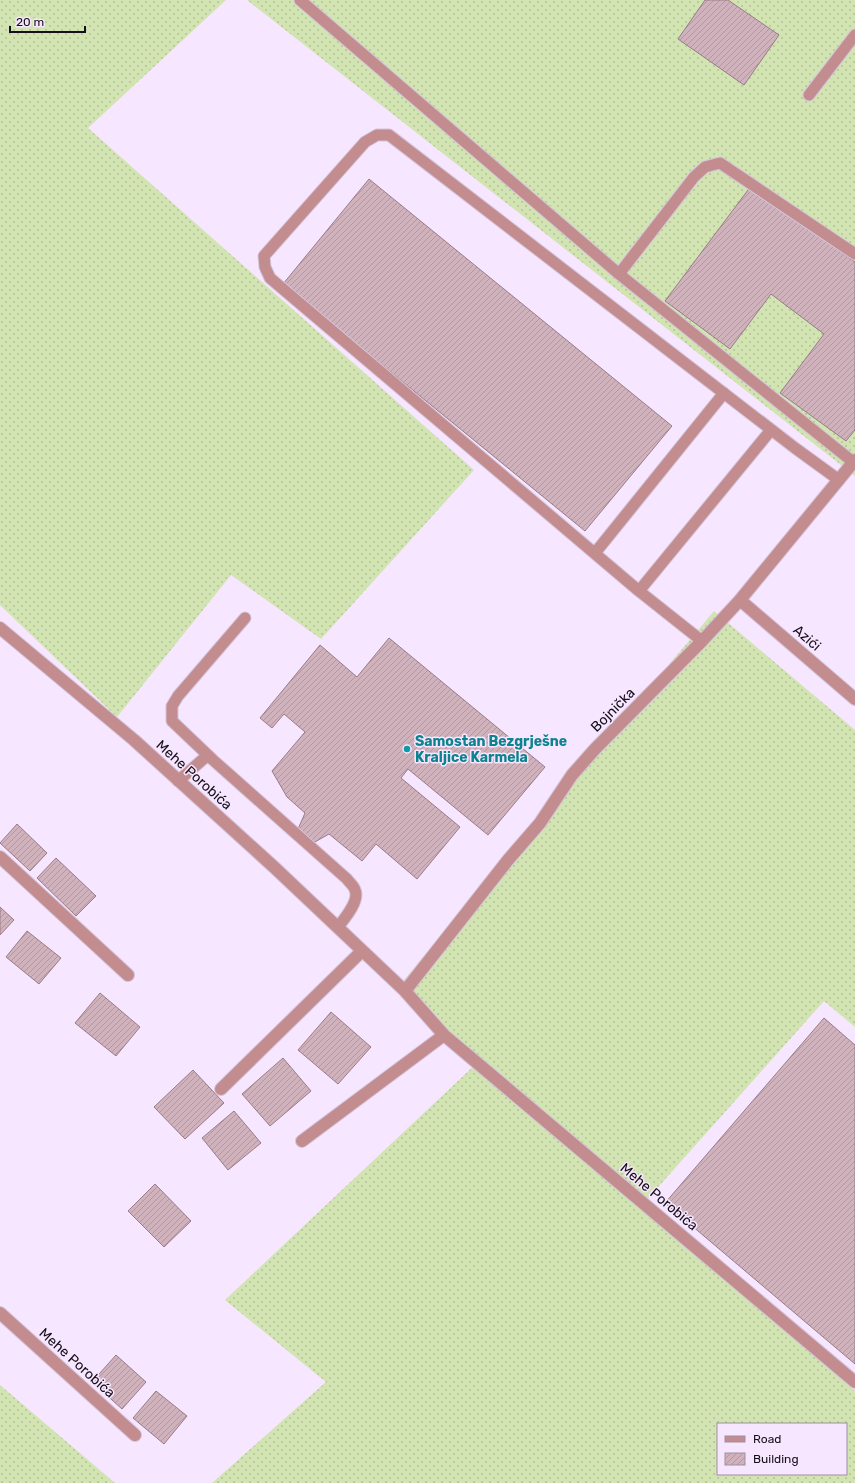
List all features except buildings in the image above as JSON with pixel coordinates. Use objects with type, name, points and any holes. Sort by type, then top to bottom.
[{"type":"street","name":"Bojnička","points":[[405,991],[508,860],[540,823],[572,775],[740,600],[854,461]]},
{"type":"street","name":"Azići","points":[[740,600],[855,699]]},
{"type":"street","name":"Mehe Porobića","points":[[0,628],[134,740],[275,868],[405,991],[444,1035],[855,1382]]},
{"type":"street","points":[[0,857],[128,975]]},
{"type":"street","points":[[221,1089],[362,951]]},
{"type":"street","points":[[302,1141],[444,1035]]},
{"type":"street","name":"Mehe Porobića","points":[[0,1313],[135,1435]]},
{"type":"lane","points":[[300,0],[619,274],[854,461]]},
{"type":"lane","points":[[809,95],[855,35]]},
{"type":"lane","points":[[702,641],[639,591],[270,278],[265,267],[264,256],[365,142],[377,134],[389,135],[771,430],[839,480]]},
{"type":"lane","points":[[619,274],[694,177],[705,167],[720,163],[855,254]]},
{"type":"lane","points":[[595,553],[724,393]]},
{"type":"lane","points":[[639,591],[771,430]]},
{"type":"lane","points":[[245,618],[178,696],[172,706],[172,720],[208,755],[347,879],[355,889],[356,896],[348,913],[338,927]]},
{"type":"lane","points":[[178,781],[208,755]]},
{"type":"green space","points":[[0,0],[226,0],[88,128],[474,470],[321,639],[231,575],[117,717],[0,605]]},
{"type":"green space","points":[[247,0],[855,0],[855,476]]},
{"type":"green space","points":[[714,611],[855,730],[855,1027],[824,1001],[643,1204],[855,1391],[855,1483],[212,1483],[326,1382],[225,1300],[476,1064],[398,987]]},
{"type":"green space","points":[[0,1385],[115,1483],[0,1483]]},
{"type":"place","name":"Samostan Bezgrješne Kraljice Karmela","points":[[407,749]]}]
